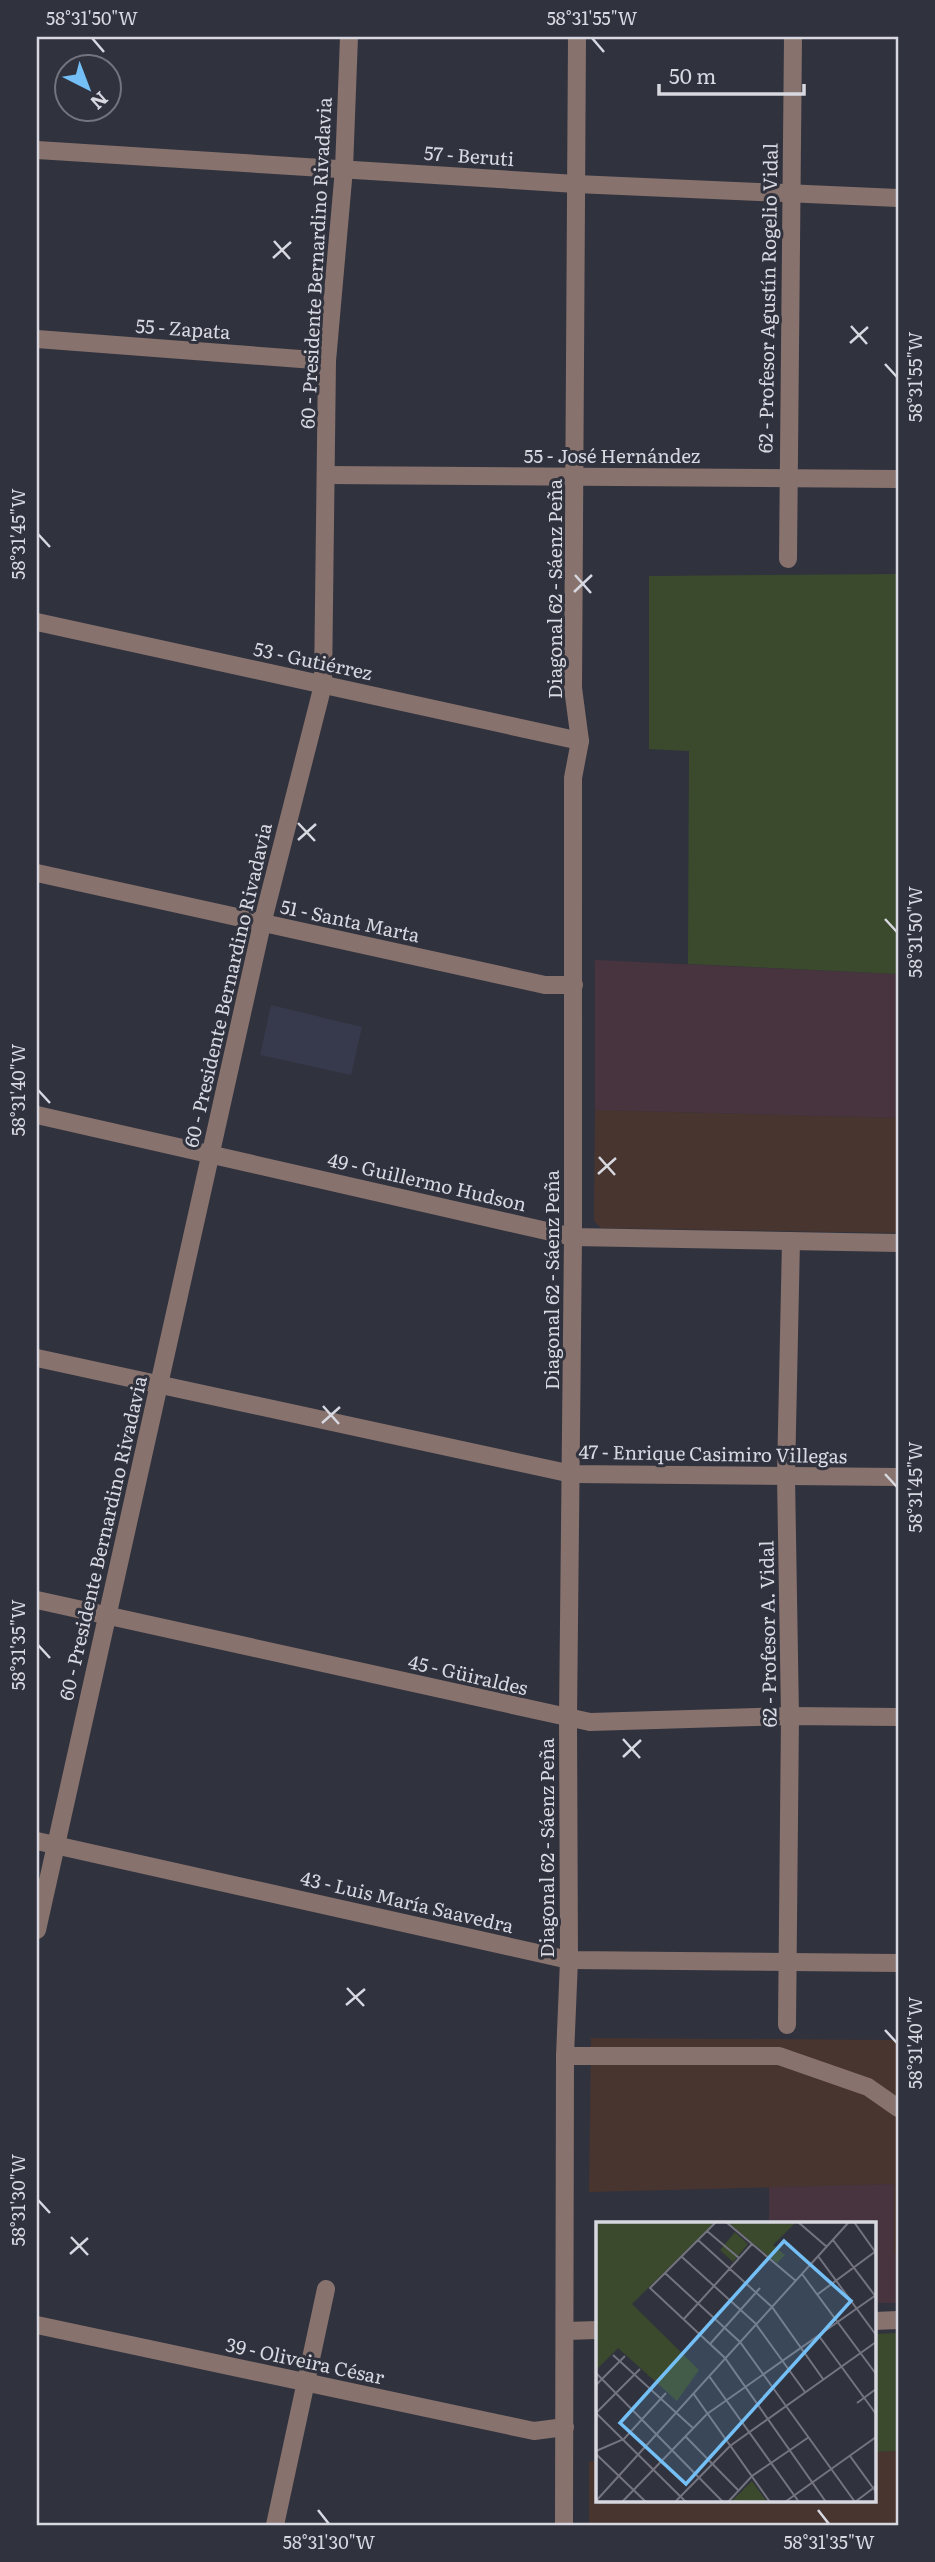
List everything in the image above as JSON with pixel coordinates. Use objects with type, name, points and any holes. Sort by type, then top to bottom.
[{"type":"street","name":"60 - Presidente Bernardino Rivadavia","points":[[37,1930],[262,924],[323,685],[327,361],[344,169],[349,37]]},
{"type":"street","name":"Diagonal 62 - Sáenz Peña","points":[[564,2525],[565,2056],[569,1960],[568,1719],[572,1474],[573,778],[580,741],[573,688],[577,37]]},
{"type":"street","name":"62 - Profesor Agustín Rogelio Vidal","points":[[788,559],[793,37]]},
{"type":"street","name":"57 - Beruti","points":[[37,150],[576,184],[898,198]]},
{"type":"street","name":"55 - Zapata","points":[[37,338],[327,361]]},
{"type":"street","name":"55 - José Hernández","points":[[326,475],[898,479]]},
{"type":"street","name":"53 - Gutiérrez","points":[[37,622],[580,741]]},
{"type":"street","name":"51 - Santa Marta","points":[[37,873],[545,985],[574,985]]},
{"type":"street","name":"49 - Guillermo Hudson","points":[[37,1115],[573,1237],[898,1242]]},
{"type":"street","name":"62 - Profesor A. Vidal","points":[[787,2025],[790,1716],[786,1476],[791,1241]]},
{"type":"street","name":"47 - Enrique Casimiro Villegas","points":[[37,1358],[572,1474],[898,1477]]},
{"type":"street","name":"45 - Güiraldes","points":[[37,1600],[590,1722],[790,1716],[898,1717]]},
{"type":"street","name":"43 - Luis María Saavedra","points":[[37,1841],[569,1960],[898,1963]]},
{"type":"street","points":[[565,2056],[779,2056],[868,2087],[898,2108]]},
{"type":"street","points":[[275,2525],[326,2289]]},
{"type":"street","points":[[876,2321],[898,2320]]},
{"type":"street","name":"39 - Oliveira César","points":[[37,2325],[534,2431],[565,2427]]},
{"type":"street","points":[[566,2331],[596,2330]]},
{"type":"shaded area","points":[[595,960],[898,974],[898,1118],[595,1110]]},
{"type":"shaded area","points":[[271,1005],[362,1027],[351,1075],[260,1055]]},
{"type":"shaded area","points":[[595,1110],[898,1118],[898,1233],[601,1228],[594,1221]]},
{"type":"shaded area","points":[[591,2038],[898,2040],[898,2254],[894,2254],[894,2184],[589,2192]]},
{"type":"shaded area","points":[[894,2184],[894,2253],[898,2254],[898,2303],[876,2303],[876,2222],[769,2222],[769,2187]]},
{"type":"shaded area","points":[[898,2451],[898,2525],[589,2525],[589,2461],[596,2461],[596,2502],[876,2502],[876,2452]]},
{"type":"green space","points":[[898,574],[898,974],[688,964],[689,751],[649,749],[649,576]]},
{"type":"green space","points":[[898,2333],[898,2451],[876,2452],[876,2334]]}]
